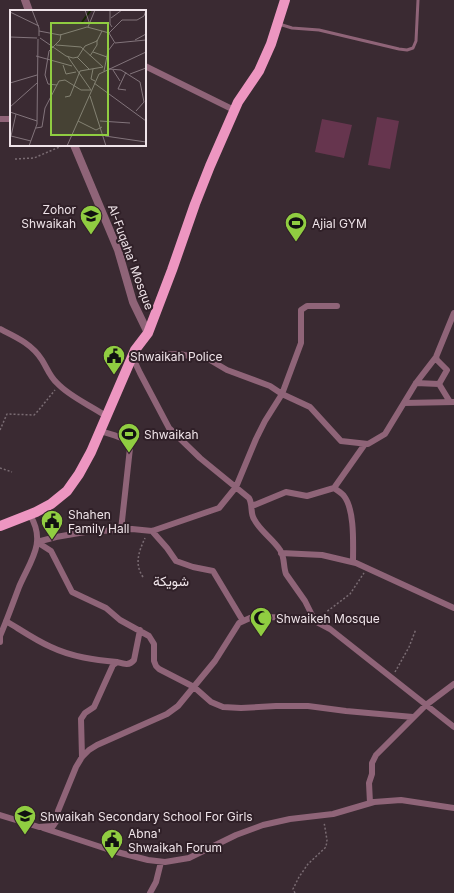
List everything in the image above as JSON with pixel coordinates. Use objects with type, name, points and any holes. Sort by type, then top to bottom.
[{"type":"main road","points":[[1,526],[30,515],[51,504],[67,491],[79,474],[100,431],[132,356],[148,333],[205,178],[238,102],[259,71],[285,0]]},
{"type":"street","points":[[25,0],[29,10]]},
{"type":"street","points":[[146,66],[234,110]]},
{"type":"street","name":"Al-Fuqaha' Mosque","points":[[74,146],[118,250],[133,302],[148,333]]},
{"type":"street","points":[[37,542],[85,532],[150,530],[219,508],[236,487],[256,439],[265,421],[282,394],[301,343],[301,310],[307,306],[338,306]]},
{"type":"street","points":[[315,621],[305,601],[286,574],[282,553],[255,521],[249,498],[194,452],[169,428],[132,356],[179,354],[210,360],[227,370],[270,386],[282,394],[310,407],[342,441],[368,444],[385,434],[416,383],[436,357],[454,313]]},
{"type":"street","points":[[0,329],[33,348],[44,363],[51,378],[58,385],[106,416]]},
{"type":"street","points":[[436,357],[447,370],[439,384]]},
{"type":"street","points":[[416,383],[439,384]]},
{"type":"street","points":[[439,384],[452,402]]},
{"type":"street","points":[[404,403],[452,402]]},
{"type":"street","points":[[100,431],[125,440],[130,445],[121,530]]},
{"type":"street","points":[[252,506],[286,492],[307,496],[334,488],[365,444]]},
{"type":"street","points":[[334,488],[344,496],[349,506],[353,543],[353,562]]},
{"type":"street","points":[[0,642],[0,636],[20,585],[35,555],[37,542],[36,530],[30,515]]},
{"type":"street","points":[[150,530],[167,548],[176,561],[213,571],[243,621]]},
{"type":"street","points":[[37,542],[51,551],[72,592],[106,608],[120,620],[149,636],[154,644],[154,661],[156,666],[194,687],[211,702],[224,707],[241,708],[308,706],[413,717]]},
{"type":"street","points":[[282,553],[322,555],[353,562],[454,608]]},
{"type":"street","points":[[40,827],[53,826],[57,820],[58,811],[82,757],[89,750],[167,714],[178,706],[215,661],[239,622],[250,618],[305,618],[315,621],[330,629],[454,727]]},
{"type":"street","points":[[6,621],[42,643],[62,652],[127,665],[132,663],[134,660],[140,630]]},
{"type":"street","points":[[82,757],[81,719],[85,713],[94,707],[113,665],[117,662]]},
{"type":"street","points":[[370,803],[369,783],[374,759],[413,717],[454,684]]},
{"type":"street","points":[[0,815],[113,851],[161,862],[189,858],[236,834],[263,825],[290,819],[322,816],[343,812],[383,800],[401,800],[454,808]]},
{"type":"street","points":[[150,893],[156,882],[161,862]]},
{"type":"lane","points":[[277,24],[292,28],[319,30],[392,48],[407,50],[413,48],[416,41],[418,0]]},
{"type":"path","points":[[16,159],[34,158],[62,146]]},
{"type":"path","points":[[0,430],[7,414],[34,415],[58,385]]},
{"type":"path","points":[[0,468],[12,472]]},
{"type":"path","points":[[143,577],[139,570],[137,561],[150,530]]},
{"type":"path","points":[[315,621],[355,589],[367,568]]},
{"type":"path","points":[[392,677],[409,647],[416,629]]},
{"type":"path","points":[[295,893],[293,889],[299,877],[308,864],[326,848],[327,840],[322,816]]},
{"type":"building","points":[[377,117],[399,121],[390,169],[368,165]]},
{"type":"building","points":[[322,119],[352,125],[344,158],[315,152]]},
{"type":"place","name":"Zohor Shwaikah","points":[[91,236]]},
{"type":"place","name":"Ajial GYM","points":[[296,242]]},
{"type":"place","name":"Shwaikah Police","points":[[114,376]]},
{"type":"place","name":"Shwaikah","points":[[129,454]]},
{"type":"place","name":"Shahen Family Hall","points":[[52,540]]},
{"type":"place","name":"Shwaikeh Mosque","points":[[261,638]]},
{"type":"place","name":"Shwaikah Secondary School For Girls","points":[[25,836]]},
{"type":"place","name":"Abna' Shwaikah Forum","points":[[112,860]]},
{"type":"district","name":"شويكة","points":[[171,580]]}]
